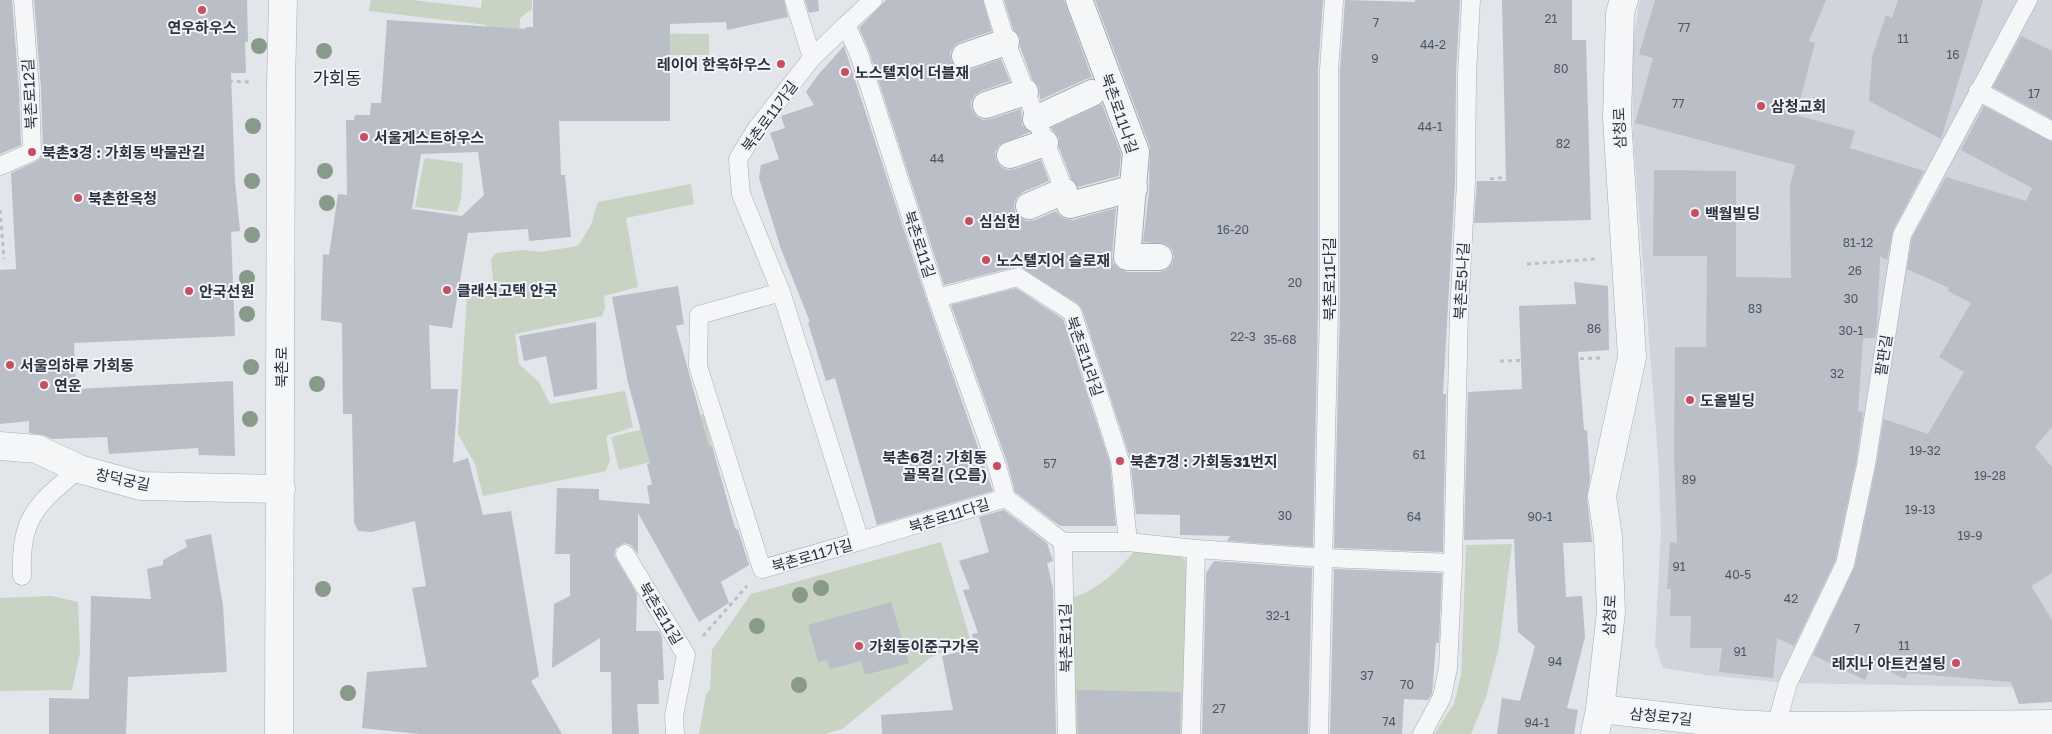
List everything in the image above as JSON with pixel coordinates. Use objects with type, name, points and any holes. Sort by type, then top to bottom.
[{"type":"street","name":"북촌로","points":[[279,734],[281,84],[283,0]]},
{"type":"street","name":"북촌로11나길","points":[[1079,0],[1136,152],[1127,257],[1159,258]]},
{"type":"street","name":"삼청로","points":[[1597,722],[1611,612],[1608,538],[1602,496],[1632,357],[1617,118],[1620,13],[1624,0]]},
{"type":"street","points":[[965,56],[1006,42]]},
{"type":"street","points":[[986,105],[1025,92]]},
{"type":"street","points":[[1036,118],[1092,93]]},
{"type":"street","points":[[1010,155],[1045,143]]},
{"type":"street","points":[[1029,206],[1134,188]]},
{"type":"street","name":"창덕궁길","points":[[0,446],[37,449],[79,469],[141,486],[280,488]]},
{"type":"street","name":"삼청로7길","points":[[1597,722],[1734,729],[1776,726],[2052,726]]},
{"type":"lane","name":"북촌로12길","points":[[0,166],[32,152],[30,89],[23,0]]},
{"type":"lane","points":[[794,0],[812,58]]},
{"type":"lane","points":[[846,25],[874,0]]},
{"type":"lane","points":[[993,0],[1006,42],[1067,198]]},
{"type":"lane","name":"북촌로11다길","points":[[1319,734],[1329,308],[1329,70],[1334,0]]},
{"type":"lane","name":"북촌로5나길","points":[[1422,734],[1442,697],[1448,668],[1471,0]]},
{"type":"lane","name":"팔판길","points":[[1776,726],[1788,683],[1845,564],[1866,465],[1902,235],[2028,0]]},
{"type":"lane","name":"북촌로11가길","points":[[781,292],[699,315],[698,366],[762,569],[860,541],[781,292],[741,194],[738,159],[757,128],[812,58],[846,25]]},
{"type":"lane","name":"북촌로11길","points":[[846,25],[859,54],[937,298],[997,466],[1006,498]]},
{"type":"lane","points":[[1978,91],[2052,131]]},
{"type":"lane","name":"북촌로11라길","points":[[937,298],[1018,277],[1072,312],[1120,461],[1128,542]]},
{"type":"lane","points":[[22,576],[21,549],[29,520],[44,498],[79,469]]},
{"type":"lane","name":"북촌로11다길","points":[[860,541],[1006,498],[1063,542]]},
{"type":"lane","points":[[1063,542],[1128,542],[1324,558],[1453,563]]},
{"type":"lane","name":"북촌로11길","points":[[1063,542],[1067,734]]},
{"type":"lane","points":[[1191,734],[1196,549]]},
{"type":"lane","name":"북촌로11길","points":[[625,554],[686,655],[674,716],[674,734]]},
{"type":"path","points":[[157,0],[166,81]]},
{"type":"path","points":[[571,0],[572,12]]},
{"type":"path","points":[[1216,176],[1221,67],[1220,0]]},
{"type":"path","points":[[30,89],[107,82],[255,82]]},
{"type":"path","points":[[0,210],[4,259]]},
{"type":"path","points":[[1527,264],[1626,257]]},
{"type":"path","points":[[1500,361],[1632,357]]},
{"type":"path","points":[[1529,502],[1602,496]]},
{"type":"path","points":[[686,655],[762,569]]},
{"type":"shaded area","points":[[1640,0],[2052,0],[2052,694],[2009,687],[1788,683],[1707,675],[1663,668],[1655,645],[1661,533],[1658,455],[1633,135],[1632,45]]},
{"type":"green space","points":[[371,0],[412,0],[481,8],[482,0],[532,0],[532,9],[520,18],[517,88],[484,91],[487,25],[369,11]]},
{"type":"green space","points":[[573,33],[709,34],[709,55],[670,55]]},
{"type":"green space","points":[[426,158],[463,163],[461,199],[457,212],[415,207],[424,160]]},
{"type":"green space","points":[[691,184],[694,204],[626,218],[638,287],[604,296],[605,308],[602,316],[515,334],[519,364],[539,382],[550,404],[625,391],[633,427],[606,436],[610,460],[606,471],[483,496],[475,464],[458,434],[467,296],[494,293],[491,259],[496,253],[523,250],[540,252],[578,246],[591,225],[598,202]]},
{"type":"green space","points":[[704,414],[712,446],[619,470],[611,437]]},
{"type":"green space","name":"가회동이준구가옥","points":[[941,542],[970,638],[930,658],[842,729],[825,734],[699,734],[706,694],[710,689],[712,650],[751,594]]},
{"type":"green space","points":[[1512,544],[1499,647],[1486,697],[1471,734],[1434,734],[1454,704],[1461,676],[1466,545]]},
{"type":"green space","points":[[1136,549],[1177,553],[1189,564],[1181,734],[1075,734],[1072,601],[1074,597],[1100,584],[1123,564]]},
{"type":"green space","points":[[52,596],[78,602],[80,652],[72,690],[0,691],[0,598]]},
{"type":"building","points":[[0,0],[12,0],[21,145],[0,154]]},
{"type":"building","points":[[34,0],[247,0],[248,42],[245,42],[246,73],[231,73],[235,181],[240,231],[231,232],[235,336],[74,343],[76,389],[233,381],[235,456],[199,455],[198,448],[109,454],[107,437],[52,439],[43,435],[29,433],[29,421],[0,424],[0,270],[16,269],[11,173],[37,161],[43,152],[41,88]]},
{"type":"building","points":[[533,0],[784,0],[788,17],[727,30],[726,22],[670,24],[670,121],[559,121],[561,175],[565,175],[571,237],[529,241],[528,229],[468,233],[452,328],[429,325],[431,389],[458,389],[453,463],[468,458],[483,515],[511,511],[539,676],[531,681],[562,734],[419,734],[362,728],[367,672],[427,667],[412,588],[426,586],[415,521],[371,532],[358,531],[354,522],[352,414],[343,414],[342,323],[321,320],[323,254],[329,255],[338,194],[347,195],[346,120],[354,120],[355,115],[370,115],[371,103],[381,103],[387,20],[526,29],[525,27],[533,27]],"holes":[[[478,152],[484,195],[462,216],[412,209],[421,154]]]},
{"type":"building","points":[[805,0],[818,0],[819,11],[809,13]]},
{"type":"building","points":[[886,0],[983,0],[992,31],[960,42],[954,46],[950,53],[951,60],[956,68],[963,71],[1001,59],[1010,81],[975,95],[971,102],[972,110],[976,116],[983,120],[1021,109],[1022,125],[1030,132],[999,145],[995,152],[996,160],[1001,167],[1008,170],[1041,160],[1049,181],[1023,192],[1017,197],[1014,204],[1015,212],[1020,218],[1027,221],[1035,220],[1056,211],[1060,216],[1073,220],[1116,208],[1113,263],[1119,269],[1127,272],[1159,272],[1166,270],[1172,264],[1174,257],[1172,249],[1166,244],[1143,242],[1149,191],[1150,147],[1095,0],[1323,0],[1318,70],[1318,308],[1313,547],[1227,541],[1230,536],[1180,535],[1180,515],[1136,514],[1130,458],[1082,309],[1078,304],[1019,266],[944,285],[869,51],[859,28]]},
{"type":"building","points":[[1004,0],[1064,0],[1092,78],[1040,100],[1039,87],[1032,79],[1020,47],[1020,37],[1013,29]]},
{"type":"building","points":[[1345,0],[1415,2],[1415,0],[1460,0],[1456,74],[1455,182],[1443,394],[1446,394],[1443,552],[1334,548],[1340,308],[1340,70]]},
{"type":"building","points":[[1502,0],[1572,0],[1572,40],[1586,40],[1591,220],[1474,223],[1477,181],[1506,181]]},
{"type":"building","points":[[1655,0],[1826,0],[1809,41],[1815,43],[1796,115],[1855,131],[1850,148],[1924,171],[1893,230],[1887,260],[1880,256],[1877,326],[1875,338],[1863,338],[1858,411],[1863,412],[1856,463],[1835,561],[1794,646],[1777,638],[1773,678],[1719,672],[1722,648],[1690,648],[1691,616],[1670,616],[1671,589],[1667,589],[1670,542],[1677,543],[1674,453],[1675,347],[1706,347],[1707,256],[1653,256],[1654,170],[1736,171],[1736,277],[1791,278],[1790,185],[1795,165],[1635,123],[1653,58],[1639,54]]},
{"type":"building","points":[[1898,0],[1983,0],[1941,139],[1869,101],[1872,57],[1886,15],[1892,18]]},
{"type":"building","points":[[2021,36],[2052,51],[2052,119],[1993,87]]},
{"type":"building","points":[[844,46],[927,301],[993,491],[877,525],[835,378],[826,381],[808,323],[810,322],[781,249],[759,178],[761,165],[779,159],[770,133],[785,128],[781,116],[814,105],[806,92],[818,75]]},
{"type":"building","points":[[1102,104],[1121,154],[1119,176],[1078,187],[1071,178],[1059,148],[1059,138],[1051,128]]},
{"type":"building","points":[[1984,106],[2052,142],[2052,427],[2035,447],[2052,467],[2052,573],[2031,586],[2052,620],[2052,702],[2019,704],[2011,682],[1908,673],[1905,679],[1873,664],[1865,680],[1813,655],[1855,566],[1884,419],[1928,434],[1964,372],[1939,357],[1971,303],[1948,291],[1949,288],[1907,269],[1912,238],[1946,177],[2026,201],[2032,188],[1961,150]]},
{"type":"building","points":[[1574,282],[1608,286],[1609,350],[1578,352],[1584,430],[1587,430],[1590,478],[1587,498],[1592,542],[1563,543],[1566,597],[1582,596],[1585,637],[1567,708],[1578,710],[1574,734],[1497,734],[1502,698],[1520,701],[1535,646],[1518,632],[1514,539],[1464,540],[1468,392],[1522,389],[1519,306],[1576,304]]},
{"type":"building","points":[[678,286],[684,324],[676,326],[709,447],[712,446],[735,528],[738,530],[749,565],[721,582],[729,603],[699,622],[638,513],[638,554],[631,545],[624,543],[616,548],[614,555],[637,594],[636,631],[659,631],[662,637],[664,680],[658,680],[659,704],[637,704],[639,734],[612,734],[611,672],[600,672],[600,638],[552,668],[554,604],[570,596],[570,554],[555,554],[557,488],[599,489],[599,500],[650,504],[647,486],[652,484],[647,464],[650,463],[628,383],[612,297]]},
{"type":"building","points":[[1016,288],[1063,319],[1110,463],[1116,526],[1060,526],[1015,492],[1007,462],[951,305]]},
{"type":"building","points":[[596,322],[597,389],[554,397],[546,356],[524,361],[519,336]]},
{"type":"building","points":[[1004,510],[1047,543],[1053,561],[1047,563],[1053,589],[1056,734],[882,734],[881,715],[953,710],[942,656],[975,648],[972,634],[978,633],[963,590],[970,589],[959,561],[989,552],[979,517]]},
{"type":"building","points":[[211,534],[223,606],[227,672],[128,677],[126,734],[49,734],[49,698],[89,699],[91,596],[151,599],[147,569],[163,565],[163,560],[187,547],[185,540]]},
{"type":"building","points":[[1214,561],[1312,568],[1308,734],[1202,734],[1206,573]]},
{"type":"building","points":[[1334,569],[1442,573],[1439,643],[1436,643],[1432,694],[1428,700],[1404,699],[1402,734],[1330,734]]},
{"type":"building","name":"가회동이준구가옥","points":[[891,602],[909,663],[865,675],[861,661],[830,669],[827,660],[818,662],[808,625]]},
{"type":"building","points":[[1077,690],[1181,692],[1180,734],[1078,734]]},
{"type":"place","name":"연우하우스","points":[[202,10]]},
{"type":"place","name":"레이어 한옥하우스","points":[[781,64]]},
{"type":"place","name":"노스텔지어 더블재","points":[[845,72]]},
{"type":"place","name":"삼청교회","points":[[1761,106]]},
{"type":"place","name":"서울게스트하우스","points":[[364,137]]},
{"type":"place","name":"북촌3경 : 가회동 박물관길","points":[[32,152]]},
{"type":"place","name":"북촌한옥청","points":[[78,198]]},
{"type":"place","name":"백월빌딩","points":[[1695,213]]},
{"type":"place","name":"심심헌","points":[[969,221]]},
{"type":"place","name":"노스텔지어 슬로재","points":[[986,260]]},
{"type":"place","name":"클래식고택 안국","points":[[447,290]]},
{"type":"place","name":"안국선원","points":[[189,291]]},
{"type":"place","name":"서울의하루 가회동","points":[[10,365]]},
{"type":"place","name":"연운","points":[[44,385]]},
{"type":"place","name":"도올빌딩","points":[[1690,400]]},
{"type":"place","name":"북촌7경 : 가회동31번지","points":[[1120,461]]},
{"type":"place","name":"북촌6경 : 가회동 골목길 (오름)","points":[[997,466]]},
{"type":"place","name":"가회동이준구가옥","points":[[859,646]]},
{"type":"place","name":"레지나 아트컨설팅","points":[[1956,663]]},
{"type":"district","name":"가회동","points":[[337,78]]}]
